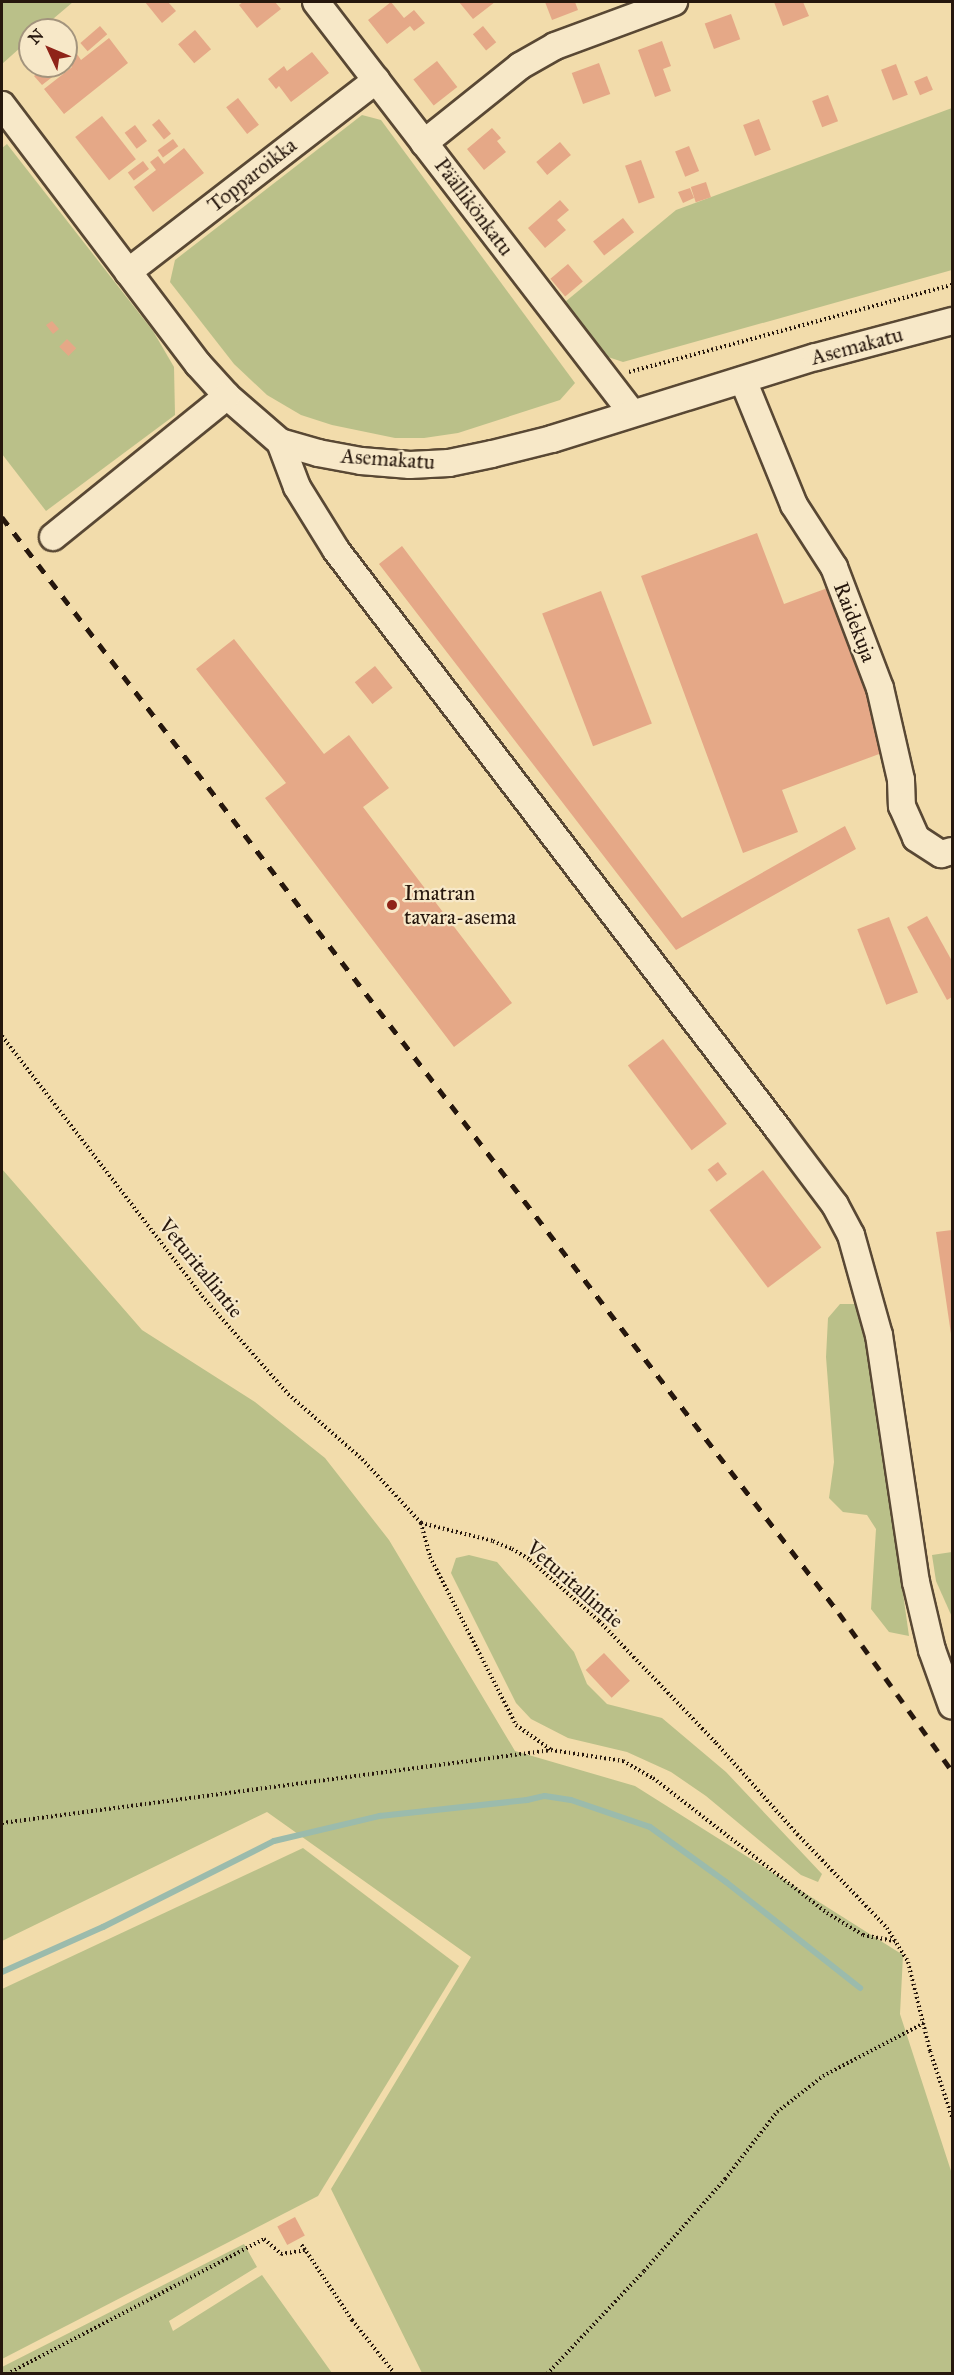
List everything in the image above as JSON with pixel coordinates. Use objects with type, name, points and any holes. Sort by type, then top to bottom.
[{"type":"street","name":"Päällikönkatu","points":[[316,2],[632,413]]},
{"type":"street","points":[[424,142],[520,66],[555,46],[674,2]]},
{"type":"street","name":"Topparoikka","points":[[128,272],[376,80]]},
{"type":"street","name":"Asemakatu","points":[[2,105],[198,364],[227,396],[280,442],[361,461],[411,465],[449,463],[552,439],[816,357],[952,321]]},
{"type":"street","name":"Raidekuja","points":[[743,380],[794,505],[834,567],[880,688],[901,780],[902,806],[916,838],[941,854],[952,851]]},
{"type":"street","points":[[53,537],[227,396]]},
{"type":"street","points":[[280,442],[297,488],[336,550],[778,1129],[835,1205],[851,1235],[879,1335],[919,1593],[932,1650],[952,1706]]},
{"type":"path","points":[[605,378],[952,285]]},
{"type":"path","name":"Veturitallintie","points":[[2,1036],[202,1296],[288,1394],[362,1460],[421,1522],[493,1541],[512,1549],[539,1568],[599,1621],[709,1735],[797,1834],[888,1928],[908,1962],[930,2051],[952,2117]]},
{"type":"path","points":[[421,1522],[430,1557],[516,1725],[551,1750]]},
{"type":"path","points":[[2,1823],[551,1750],[623,1761],[653,1778],[827,1914],[862,1935],[895,1941]]},
{"type":"path","points":[[547,2373],[644,2271],[725,2179],[777,2112],[823,2076],[924,2022]]},
{"type":"path","points":[[7,2373],[264,2239],[281,2254],[304,2250]]},
{"type":"path","points":[[301,2244],[352,2320],[395,2373]]},
{"type":"green space","points":[[2,2],[73,2],[54,18],[18,18],[18,50],[2,64]]},
{"type":"green space","points":[[952,108],[952,270],[623,362],[608,357],[565,302],[676,210]]},
{"type":"green space","points":[[362,115],[381,120],[575,383],[560,400],[458,433],[424,438],[395,438],[332,425],[301,415],[267,395],[234,364],[170,282],[175,260]]},
{"type":"green space","points":[[7,144],[153,331],[174,367],[175,415],[46,511],[2,454],[2,148]]},
{"type":"green space","points":[[2,1169],[142,1330],[255,1402],[325,1458],[389,1540],[515,1751],[635,1786],[903,1955],[900,2014],[952,2174],[952,2373],[422,2373],[331,2189],[471,1957],[267,1812],[2,1941]]},
{"type":"green space","points":[[840,1304],[858,1304],[865,1323],[909,1636],[889,1632],[871,1609],[876,1529],[867,1515],[843,1512],[829,1498],[834,1462],[826,1357],[828,1318]]},
{"type":"green space","points":[[952,1552],[952,1617],[936,1581],[932,1555]]},
{"type":"green space","points":[[469,1555],[497,1562],[574,1652],[587,1684],[607,1704],[662,1718],[726,1772],[822,1874],[818,1882],[801,1875],[706,1796],[671,1772],[627,1752],[568,1738],[531,1719],[516,1703],[451,1573],[456,1558]]},
{"type":"green space","points":[[303,1848],[459,1966],[318,2196],[2,2359],[2,1989]]},
{"type":"green space","points":[[244,2244],[257,2267],[169,2321],[173,2331],[262,2275],[332,2373],[2,2373],[2,2367]]},
{"type":"building","points":[[145,2],[168,2],[176,11],[162,23]]},
{"type":"building","points":[[243,2],[275,2],[281,9],[257,28],[239,5]]},
{"type":"building","points":[[391,2],[404,18],[414,10],[425,23],[414,31],[410,26],[387,44],[368,20]]},
{"type":"building","points":[[459,2],[495,2],[473,19]]},
{"type":"building","points":[[545,2],[575,2],[578,10],[552,20]]},
{"type":"building","points":[[774,2],[803,2],[809,16],[783,26]]},
{"type":"building","points":[[731,14],[740,39],[714,49],[705,24]]},
{"type":"building","points":[[100,26],[107,34],[88,51],[80,43]]},
{"type":"building","points":[[483,26],[496,42],[486,51],[473,34]]},
{"type":"building","points":[[195,30],[211,49],[194,63],[178,44]]},
{"type":"building","points":[[109,38],[128,63],[64,114],[44,89],[58,78],[78,78],[78,56],[81,60]]},
{"type":"building","points":[[662,41],[671,66],[663,69],[671,91],[655,97],[638,50]]},
{"type":"building","points":[[312,52],[329,73],[291,102],[279,86],[276,89],[268,79],[284,66],[287,71]]},
{"type":"building","points":[[437,61],[457,87],[434,105],[413,79]]},
{"type":"building","points":[[599,63],[610,94],[583,104],[572,73]]},
{"type":"building","points":[[896,64],[908,95],[893,101],[881,70]]},
{"type":"building","points":[[927,76],[933,90],[920,95],[914,81]]},
{"type":"building","points":[[36,78],[51,78],[42,85]]},
{"type":"building","points":[[828,95],[838,121],[822,127],[812,101]]},
{"type":"building","points":[[238,98],[259,125],[247,134],[226,107]]},
{"type":"building","points":[[102,116],[136,159],[109,180],[75,137]]},
{"type":"building","points":[[159,119],[171,134],[164,139],[152,125]]},
{"type":"building","points":[[759,119],[771,150],[755,156],[743,125]]},
{"type":"building","points":[[135,125],[147,141],[137,149],[125,133]]},
{"type":"building","points":[[492,128],[501,138],[497,141],[506,152],[484,170],[467,149]]},
{"type":"building","points":[[173,139],[178,146],[163,157],[158,150]]},
{"type":"building","points":[[560,142],[571,155],[547,175],[536,162]]},
{"type":"building","points":[[689,146],[699,171],[685,177],[675,152]]},
{"type":"building","points":[[184,148],[204,173],[153,212],[134,187],[156,170],[150,162],[158,156],[164,164]]},
{"type":"building","points":[[641,160],[655,198],[639,203],[625,166]]},
{"type":"building","points":[[143,161],[149,169],[134,180],[128,172]]},
{"type":"building","points":[[706,182],[711,197],[696,202],[691,187]]},
{"type":"building","points":[[690,188],[694,198],[683,203],[678,192]]},
{"type":"building","points":[[560,200],[569,210],[557,220],[566,230],[545,248],[528,228]]},
{"type":"building","points":[[623,218],[634,232],[604,256],[593,241]]},
{"type":"building","points":[[568,264],[583,282],[565,296],[550,279]]},
{"type":"building","points":[[52,321],[59,329],[53,334],[46,325]]},
{"type":"building","points":[[67,339],[76,348],[68,356],[59,347]]},
{"type":"building","points":[[757,533],[784,604],[833,586],[890,750],[782,790],[798,832],[743,853],[641,576]]},
{"type":"building","points":[[402,546],[682,918],[845,826],[856,849],[676,950],[379,564]]},
{"type":"building","points":[[601,591],[652,724],[593,746],[542,614]]},
{"type":"building","name":"Imatran tavara-asema","points":[[234,639],[324,754],[349,735],[389,788],[363,807],[512,1003],[454,1047],[265,798],[286,783],[196,669]]},
{"type":"building","points":[[375,666],[393,688],[372,704],[355,682]]},
{"type":"building","points":[[927,916],[952,961],[952,997],[947,1000],[907,927]]},
{"type":"building","points":[[889,917],[918,993],[886,1005],[857,929]]},
{"type":"building","points":[[663,1039],[727,1124],[692,1150],[628,1065]]},
{"type":"building","points":[[718,1162],[727,1174],[717,1182],[708,1170]]},
{"type":"building","points":[[763,1170],[821,1247],[768,1288],[709,1210]]},
{"type":"building","points":[[952,1230],[952,1333],[951,1334],[936,1232]]},
{"type":"building","points":[[604,1653],[630,1681],[612,1698],[586,1670]]},
{"type":"building","points":[[295,2217],[305,2236],[287,2245],[277,2226]]},
{"type":"waterway","points":[[2,1972],[103,1927],[274,1841],[380,1816],[527,1800],[545,1796],[571,1800],[650,1827],[726,1882],[860,1988]]},
{"type":"railway","points":[[2,517],[839,1613],[952,1771]]},
{"type":"place","name":"Imatran tavara-asema","points":[[392,905]]}]
